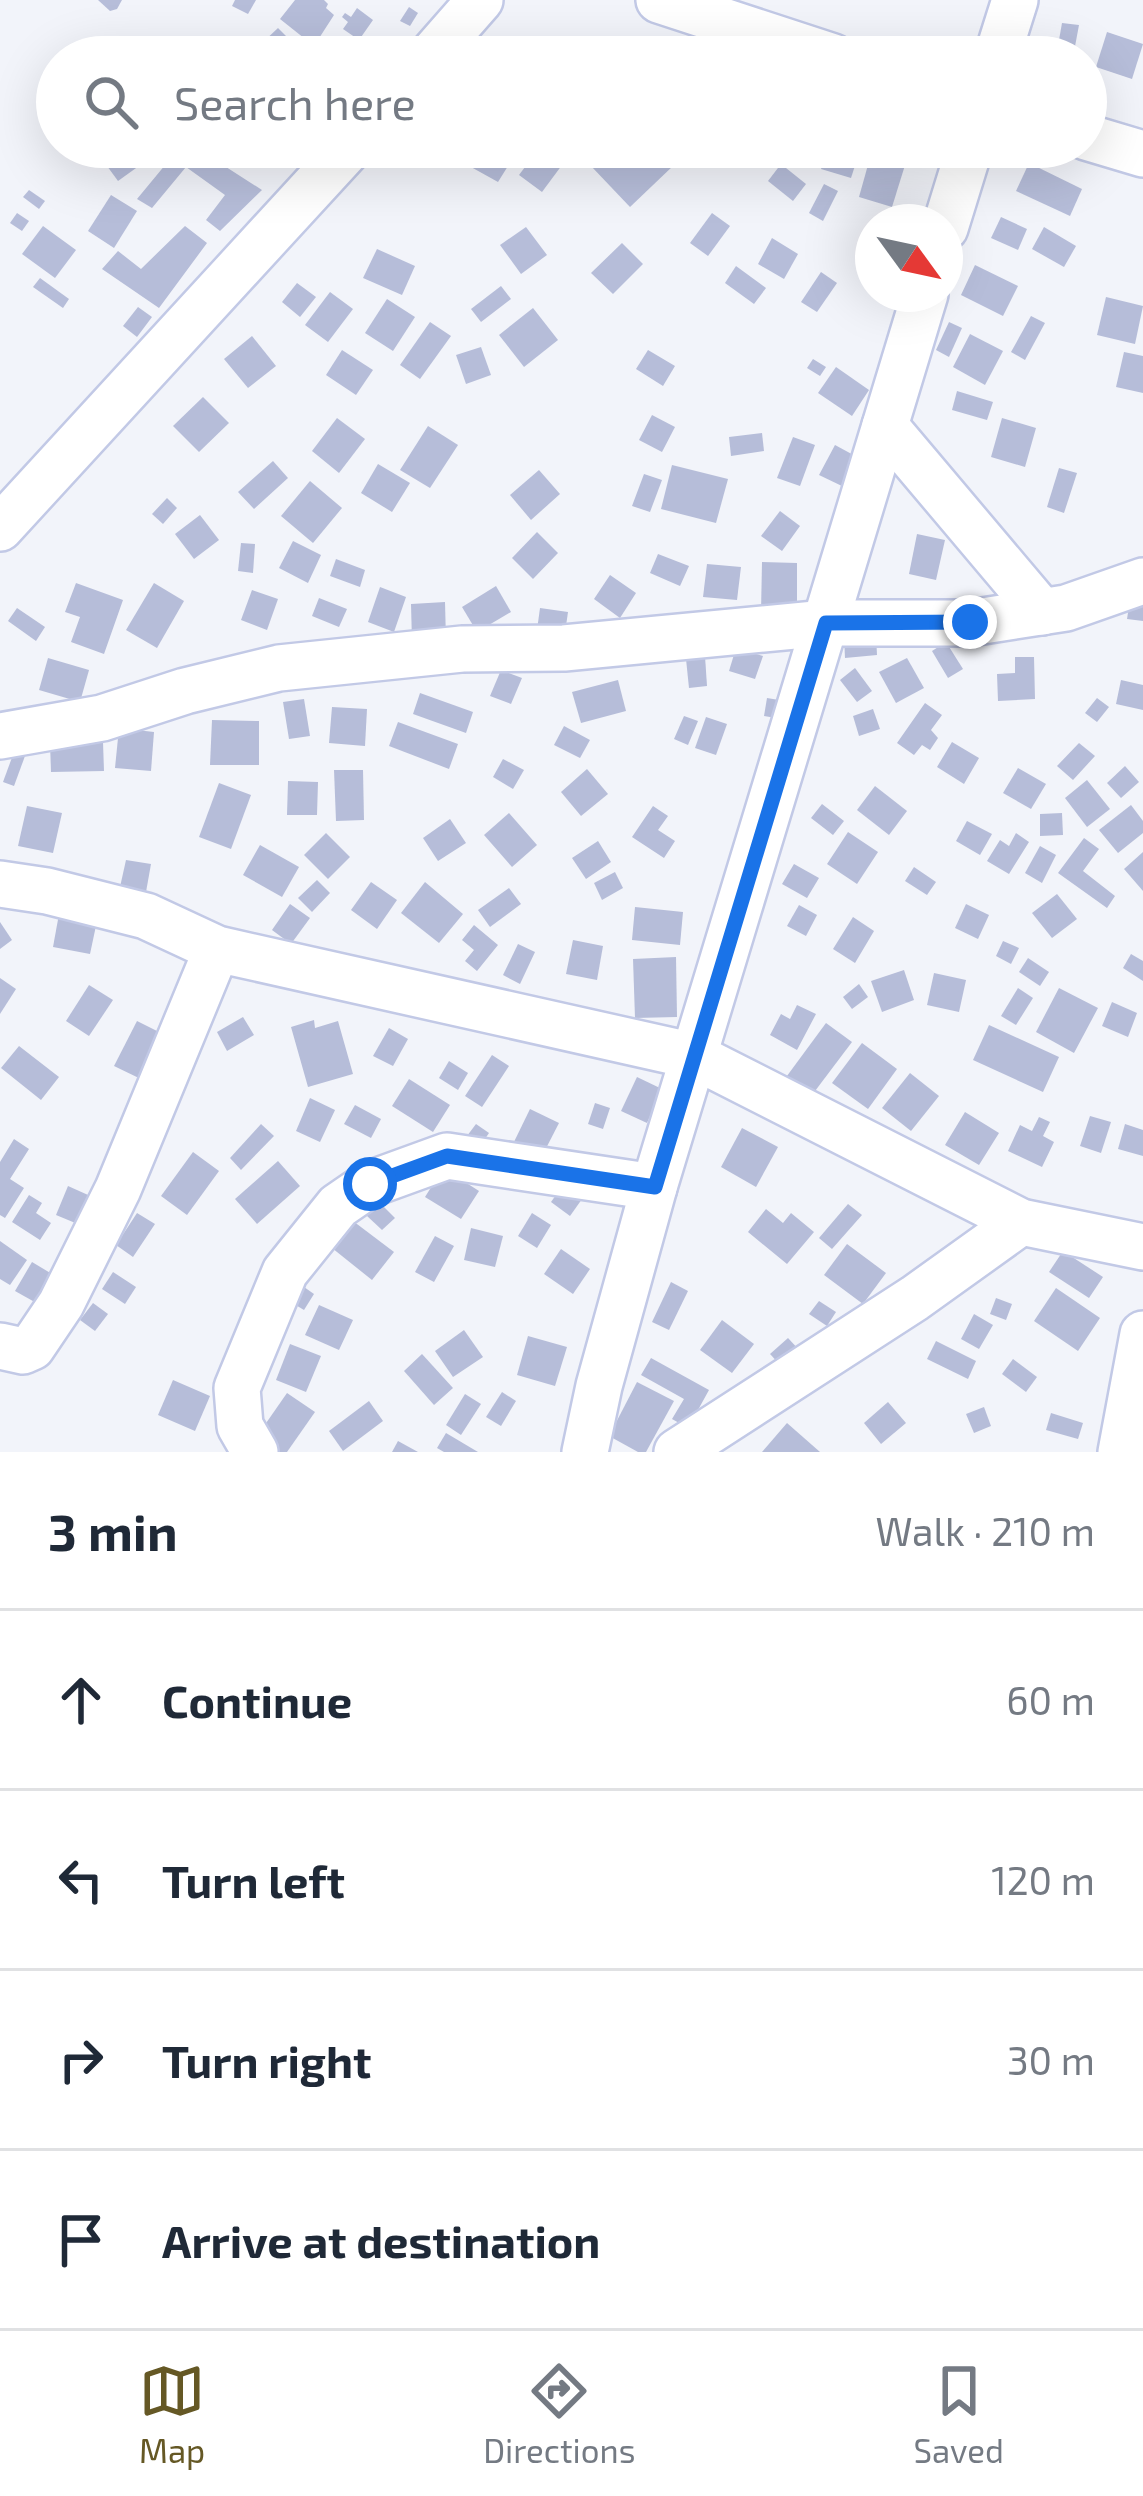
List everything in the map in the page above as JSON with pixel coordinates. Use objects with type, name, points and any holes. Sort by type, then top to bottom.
[{"type":"street","points":[[448,36],[480,0]]},
{"type":"street","points":[[659,0],[769,36]]},
{"type":"street","points":[[1005,36],[1016,0]]},
{"type":"street","points":[[1107,143],[1143,154]]},
{"type":"street","points":[[0,529],[331,168]]},
{"type":"street","points":[[952,204],[964,168]]},
{"type":"street","points":[[585,1452],[655,1187],[920,312]]},
{"type":"street","points":[[885,426],[1042,612]]},
{"type":"street","points":[[0,736],[101,718],[205,685],[280,668],[462,649],[564,649],[826,623],[970,622],[1066,608],[1143,581]]},
{"type":"street","points":[[0,884],[146,916],[217,949],[694,1056],[1021,1222],[1143,1247]]},
{"type":"street","points":[[0,1346],[13,1351],[32,1347],[61,1304],[118,1189],[217,949]]},
{"type":"street","points":[[255,1452],[240,1426],[237,1388],[285,1272],[338,1206],[370,1184],[447,1156],[655,1187]]},
{"type":"street","points":[[677,1452],[915,1298],[1021,1222]]},
{"type":"street","points":[[1121,1452],[1143,1334]]},
{"type":"building","points":[[98,0],[122,0],[110,11]]},
{"type":"building","points":[[235,0],[256,0],[248,14],[232,6]]},
{"type":"building","points":[[295,0],[324,0],[334,15],[320,36],[301,36],[280,19]]},
{"type":"building","points":[[409,7],[418,13],[410,26],[400,21]]},
{"type":"building","points":[[357,8],[373,20],[362,36],[353,36],[343,29],[348,22],[342,17],[345,13],[351,17]]},
{"type":"building","points":[[1062,23],[1079,25],[1077,36],[1060,36]]},
{"type":"building","points":[[1107,32],[1143,44],[1132,79],[1107,71]]},
{"type":"building","points":[[108,168],[136,168],[118,181]]},
{"type":"building","points":[[163,168],[185,168],[152,208],[137,199]]},
{"type":"building","points":[[187,168],[228,168],[262,190],[220,231],[206,220],[225,195]]},
{"type":"building","points":[[473,168],[507,168],[498,182]]},
{"type":"building","points":[[524,168],[560,168],[542,192],[519,175]]},
{"type":"building","points":[[593,168],[671,168],[630,207]]},
{"type":"building","points":[[778,168],[786,168],[806,184],[793,201],[768,181]]},
{"type":"building","points":[[821,168],[854,168],[851,178]]},
{"type":"building","points":[[867,168],[904,168],[893,204],[859,197]]},
{"type":"building","points":[[1027,168],[1039,168],[1082,189],[1070,216],[1016,191]]},
{"type":"building","points":[[824,184],[838,191],[823,221],[809,213]]},
{"type":"building","points":[[29,190],[45,201],[39,209],[23,197]]},
{"type":"building","points":[[111,195],[137,211],[114,248],[88,231]]},
{"type":"building","points":[[17,213],[29,221],[22,231],[10,223]]},
{"type":"building","points":[[712,213],[730,226],[708,256],[690,243]]},
{"type":"building","points":[[1001,217],[1027,229],[1018,250],[991,238]]},
{"type":"building","points":[[43,226],[76,250],[55,278],[22,254]]},
{"type":"building","points":[[185,226],[207,243],[159,308],[102,269],[118,251],[141,269]]},
{"type":"building","points":[[526,227],[547,255],[521,274],[500,245]]},
{"type":"building","points":[[1044,227],[1076,246],[1064,267],[1032,249]]},
{"type":"building","points":[[772,238],[798,254],[784,279],[758,264]]},
{"type":"building","points":[[622,243],[643,264],[613,294],[591,273]]},
{"type":"building","points":[[377,249],[415,266],[402,295],[363,278]]},
{"type":"building","points":[[975,265],[1018,286],[1003,316],[963,296]]},
{"type":"building","points":[[736,266],[766,288],[754,304],[725,283]]},
{"type":"building","points":[[821,272],[837,283],[817,312],[801,302]]},
{"type":"building","points":[[40,278],[69,299],[63,308],[33,287]]},
{"type":"building","points":[[297,283],[316,297],[300,317],[282,302]]},
{"type":"building","points":[[501,286],[511,299],[481,322],[471,309]]},
{"type":"building","points":[[330,292],[353,309],[328,342],[305,325]]},
{"type":"building","points":[[1106,297],[1143,306],[1135,344],[1097,335]]},
{"type":"building","points":[[387,299],[415,317],[393,351],[365,333]]},
{"type":"building","points":[[138,307],[152,317],[137,337],[123,326]]},
{"type":"building","points":[[533,308],[558,340],[524,367],[499,335]]},
{"type":"building","points":[[1031,316],[1045,323],[1025,360],[1011,352]]},
{"type":"building","points":[[430,322],[451,336],[420,379],[400,365]]},
{"type":"building","points":[[949,322],[962,328],[949,357],[936,350]]},
{"type":"building","points":[[970,334],[1003,351],[985,385],[953,367]]},
{"type":"building","points":[[252,336],[276,366],[248,388],[224,359]]},
{"type":"building","points":[[481,347],[491,375],[466,384],[456,355]]},
{"type":"building","points":[[342,350],[373,370],[356,395],[326,375]]},
{"type":"building","points":[[648,350],[675,366],[663,386],[636,369]]},
{"type":"building","points":[[1124,352],[1143,356],[1143,393],[1116,387]]},
{"type":"building","points":[[813,359],[826,367],[820,376],[807,368]]},
{"type":"building","points":[[836,367],[869,390],[852,416],[818,393]]},
{"type":"building","points":[[957,391],[993,402],[987,420],[952,410]]},
{"type":"building","points":[[203,397],[229,423],[199,452],[173,426]]},
{"type":"building","points":[[652,415],[675,427],[662,452],[639,440]]},
{"type":"building","points":[[337,418],[365,439],[339,473],[312,451]]},
{"type":"building","points":[[1002,418],[1036,428],[1025,467],[991,457]]},
{"type":"building","points":[[428,426],[458,445],[430,488],[400,470]]},
{"type":"building","points":[[762,433],[764,451],[731,456],[729,437]]},
{"type":"building","points":[[793,437],[815,445],[800,486],[777,478]]},
{"type":"building","points":[[835,445],[859,458],[844,487],[819,475]]},
{"type":"building","points":[[273,461],[288,478],[254,509],[238,492]]},
{"type":"building","points":[[378,464],[410,483],[392,512],[361,493]]},
{"type":"building","points":[[672,465],[728,479],[716,523],[661,509]]},
{"type":"building","points":[[1059,468],[1077,473],[1064,513],[1047,507]]},
{"type":"building","points":[[539,470],[560,494],[531,520],[510,495]]},
{"type":"building","points":[[644,474],[662,480],[650,512],[632,506]]},
{"type":"building","points":[[310,481],[342,508],[313,543],[281,516]]},
{"type":"building","points":[[167,498],[177,508],[163,524],[152,514]]},
{"type":"building","points":[[780,511],[800,526],[782,551],[761,536]]},
{"type":"building","points":[[200,515],[219,540],[194,559],[175,534]]},
{"type":"building","points":[[537,532],[558,553],[533,579],[512,558]]},
{"type":"building","points":[[917,534],[945,540],[936,580],[909,574]]},
{"type":"building","points":[[293,541],[321,555],[308,583],[279,568]]},
{"type":"building","points":[[241,543],[255,544],[253,573],[238,571]]},
{"type":"building","points":[[658,554],[689,566],[680,586],[650,573]]},
{"type":"building","points":[[336,559],[365,570],[360,587],[330,576]]},
{"type":"building","points":[[762,562],[797,563],[797,612],[761,612]]},
{"type":"building","points":[[707,564],[741,567],[737,600],[703,597]]},
{"type":"building","points":[[610,575],[636,593],[620,618],[594,599]]},
{"type":"building","points":[[76,583],[123,600],[104,654],[71,642],[80,617],[65,612]]},
{"type":"building","points":[[154,583],[184,601],[157,648],[126,630]]},
{"type":"building","points":[[496,586],[511,612],[477,632],[462,607]]},
{"type":"building","points":[[380,587],[406,597],[394,632],[368,622]]},
{"type":"building","points":[[252,590],[278,599],[267,630],[241,620]]},
{"type":"building","points":[[319,598],[347,609],[339,627],[312,616]]},
{"type":"building","points":[[1130,600],[1143,602],[1143,621],[1127,619]]},
{"type":"building","points":[[445,602],[446,640],[412,642],[411,604]]},
{"type":"building","points":[[17,608],[45,627],[36,641],[8,621]]},
{"type":"building","points":[[540,608],[568,612],[565,633],[537,630]]},
{"type":"building","points":[[876,634],[877,655],[845,658],[844,637]]},
{"type":"building","points":[[946,642],[963,669],[948,678],[932,651]]},
{"type":"building","points":[[736,648],[763,656],[755,679],[729,671]]},
{"type":"building","points":[[705,656],[707,686],[689,688],[686,659]]},
{"type":"building","points":[[1015,657],[1034,657],[1035,699],[998,701],[997,674],[1015,673]]},
{"type":"building","points":[[48,658],[89,670],[80,702],[39,690]]},
{"type":"building","points":[[907,658],[924,688],[896,703],[879,672]]},
{"type":"building","points":[[855,668],[872,691],[857,702],[840,680]]},
{"type":"building","points":[[501,670],[522,678],[511,704],[490,696]]},
{"type":"building","points":[[618,680],[626,711],[581,723],[572,692]]},
{"type":"building","points":[[1121,680],[1143,685],[1143,710],[1116,704]]},
{"type":"building","points":[[420,693],[473,712],[466,733],[413,714]]},
{"type":"building","points":[[767,698],[785,701],[782,719],[764,716]]},
{"type":"building","points":[[1097,698],[1109,707],[1097,722],[1085,713]]},
{"type":"building","points":[[304,699],[310,736],[289,739],[283,702]]},
{"type":"building","points":[[925,703],[942,715],[931,730],[938,738],[930,750],[922,745],[914,755],[897,743]]},
{"type":"building","points":[[332,707],[367,709],[365,746],[329,743]]},
{"type":"building","points":[[873,709],[880,729],[859,736],[853,716]]},
{"type":"building","points":[[684,716],[698,721],[688,745],[674,739]]},
{"type":"building","points":[[706,717],[727,724],[716,755],[695,748]]},
{"type":"building","points":[[212,720],[259,721],[259,765],[210,765]]},
{"type":"building","points":[[398,722],[458,744],[449,769],[389,746]]},
{"type":"building","points":[[564,726],[590,740],[580,758],[554,745]]},
{"type":"building","points":[[119,728],[154,732],[151,771],[115,768]]},
{"type":"building","points":[[103,742],[104,771],[51,772],[50,743]]},
{"type":"building","points":[[952,742],[979,758],[964,784],[937,767]]},
{"type":"building","points":[[1079,743],[1095,756],[1073,780],[1057,766]]},
{"type":"building","points":[[14,752],[25,756],[14,786],[3,782]]},
{"type":"building","points":[[503,759],[524,770],[513,789],[493,777]]},
{"type":"building","points":[[1125,766],[1139,782],[1121,798],[1107,783]]},
{"type":"building","points":[[1018,768],[1046,784],[1031,809],[1003,793]]},
{"type":"building","points":[[587,769],[608,794],[581,816],[561,792]]},
{"type":"building","points":[[334,770],[363,770],[364,820],[336,821]]},
{"type":"building","points":[[1087,780],[1110,809],[1087,827],[1065,798]]},
{"type":"building","points":[[288,781],[318,782],[317,815],[287,815]]},
{"type":"building","points":[[219,783],[251,795],[231,849],[199,837]]},
{"type":"building","points":[[875,786],[907,811],[889,835],[857,810]]},
{"type":"building","points":[[822,804],[844,821],[833,835],[811,818]]},
{"type":"building","points":[[1131,805],[1143,821],[1143,833],[1118,853],[1099,830]]},
{"type":"building","points":[[27,806],[62,813],[53,853],[18,846]]},
{"type":"building","points":[[653,806],[668,816],[658,830],[675,841],[664,858],[632,837]]},
{"type":"building","points":[[509,813],[537,845],[512,867],[484,835]]},
{"type":"building","points":[[1062,813],[1063,835],[1040,836],[1040,814]]},
{"type":"building","points":[[450,819],[466,843],[438,861],[423,838]]},
{"type":"building","points":[[967,821],[992,834],[980,855],[956,841]]},
{"type":"building","points":[[848,832],[878,852],[857,884],[827,864]]},
{"type":"building","points":[[326,833],[350,857],[328,879],[304,855]]},
{"type":"building","points":[[1016,833],[1029,842],[1009,874],[987,861],[1000,840],[1009,846]]},
{"type":"building","points":[[1084,838],[1099,849],[1083,871],[1115,896],[1107,908],[1058,873]]},
{"type":"building","points":[[598,841],[611,862],[586,879],[572,858]]},
{"type":"building","points":[[260,845],[299,867],[282,897],[243,875]]},
{"type":"building","points":[[1040,846],[1056,855],[1042,883],[1025,873]]},
{"type":"building","points":[[1143,852],[1143,891],[1124,869]]},
{"type":"building","points":[[126,860],[151,864],[146,892],[120,887]]},
{"type":"building","points":[[794,864],[819,878],[807,898],[782,884]]},
{"type":"building","points":[[914,867],[936,882],[927,895],[905,881]]},
{"type":"building","points":[[615,872],[623,888],[602,900],[594,883]]},
{"type":"building","points":[[317,880],[330,893],[312,912],[298,898]]},
{"type":"building","points":[[371,882],[397,900],[377,929],[351,910]]},
{"type":"building","points":[[425,882],[463,914],[439,943],[401,913]]},
{"type":"building","points":[[509,888],[521,904],[490,927],[478,910]]},
{"type":"building","points":[[1057,894],[1077,919],[1052,938],[1032,913]]},
{"type":"building","points":[[290,904],[310,918],[291,944],[272,930]]},
{"type":"building","points":[[966,904],[989,915],[978,939],[955,928]]},
{"type":"building","points":[[799,905],[817,915],[806,936],[787,926]]},
{"type":"building","points":[[635,907],[683,912],[680,945],[632,940]]},
{"type":"building","points":[[59,914],[97,921],[90,954],[53,947]]},
{"type":"building","points":[[853,917],[874,931],[855,963],[833,949]]},
{"type":"building","points":[[0,922],[12,940],[0,949]]},
{"type":"building","points":[[474,925],[498,945],[477,971],[465,961],[474,950],[462,940]]},
{"type":"building","points":[[573,940],[603,946],[597,980],[566,974]]},
{"type":"building","points":[[1003,941],[1019,948],[1011,964],[996,956]]},
{"type":"building","points":[[518,944],[535,952],[520,984],[503,975]]},
{"type":"building","points":[[1131,954],[1143,961],[1143,981],[1123,968]]},
{"type":"building","points":[[676,957],[677,1017],[635,1018],[633,959]]},
{"type":"building","points":[[1028,958],[1049,972],[1040,986],[1019,972]]},
{"type":"building","points":[[904,970],[914,1000],[882,1012],[871,981]]},
{"type":"building","points":[[934,973],[966,980],[959,1012],[927,1005]]},
{"type":"building","points":[[0,978],[16,989],[0,1014]]},
{"type":"building","points":[[859,984],[868,997],[852,1009],[843,997]]},
{"type":"building","points":[[89,985],[113,1000],[89,1036],[66,1021]]},
{"type":"building","points":[[1018,988],[1033,998],[1016,1025],[1001,1016]]},
{"type":"building","points":[[1059,988],[1098,1008],[1074,1053],[1036,1032]]},
{"type":"building","points":[[1112,1002],[1137,1013],[1128,1037],[1102,1026]]},
{"type":"building","points":[[797,1005],[816,1014],[797,1050],[770,1035],[781,1014],[790,1019]]},
{"type":"building","points":[[243,1017],[254,1035],[227,1051],[217,1032]]},
{"type":"building","points":[[314,1020],[315,1028],[338,1021],[353,1074],[308,1087],[291,1027]]},
{"type":"building","points":[[137,1021],[167,1036],[145,1081],[114,1066]]},
{"type":"building","points":[[826,1023],[852,1042],[809,1099],[784,1080]]},
{"type":"building","points":[[989,1025],[1059,1057],[1043,1092],[973,1060]]},
{"type":"building","points":[[389,1028],[408,1039],[393,1066],[373,1056]]},
{"type":"building","points":[[862,1043],[897,1069],[868,1109],[832,1083]]},
{"type":"building","points":[[19,1046],[59,1077],[41,1100],[1,1068]]},
{"type":"building","points":[[492,1055],[509,1066],[482,1107],[465,1096]]},
{"type":"building","points":[[449,1061],[468,1073],[458,1090],[439,1078]]},
{"type":"building","points":[[910,1073],[939,1096],[911,1131],[882,1108]]},
{"type":"building","points":[[637,1077],[662,1089],[647,1123],[621,1111]]},
{"type":"building","points":[[409,1079],[450,1105],[433,1132],[392,1106]]},
{"type":"building","points":[[310,1098],[335,1110],[320,1142],[296,1131]]},
{"type":"building","points":[[595,1103],[610,1108],[603,1129],[588,1124]]},
{"type":"building","points":[[355,1105],[381,1119],[371,1138],[344,1124]]},
{"type":"building","points":[[530,1109],[559,1123],[540,1160],[512,1146]]},
{"type":"building","points":[[965,1112],[999,1133],[979,1165],[945,1145]]},
{"type":"building","points":[[1090,1116],[1111,1122],[1101,1153],[1080,1146]]},
{"type":"building","points":[[1039,1117],[1050,1122],[1043,1136],[1054,1142],[1042,1167],[1008,1151],[1020,1125],[1032,1131]]},
{"type":"building","points":[[261,1124],[274,1136],[241,1170],[230,1158]]},
{"type":"building","points":[[476,1124],[489,1133],[480,1146],[467,1136]]},
{"type":"building","points":[[1125,1124],[1143,1130],[1143,1156],[1118,1149]]},
{"type":"building","points":[[742,1128],[778,1147],[756,1187],[721,1167]]},
{"type":"building","points":[[14,1139],[29,1149],[10,1179],[24,1188],[5,1218],[0,1215],[0,1162]]},
{"type":"building","points":[[193,1152],[219,1171],[187,1215],[161,1196]]},
{"type":"building","points":[[278,1161],[300,1186],[257,1224],[235,1199]]},
{"type":"building","points":[[443,1168],[479,1191],[461,1219],[425,1197]]},
{"type":"building","points":[[568,1178],[587,1192],[570,1216],[551,1202]]},
{"type":"building","points":[[68,1186],[97,1199],[85,1227],[56,1215]]},
{"type":"building","points":[[29,1195],[42,1203],[36,1213],[51,1223],[40,1240],[12,1222]]},
{"type":"building","points":[[379,1202],[395,1218],[382,1230],[366,1215]]},
{"type":"building","points":[[848,1204],[862,1215],[832,1249],[819,1238]]},
{"type":"building","points":[[766,1209],[783,1223],[791,1213],[814,1232],[787,1264],[748,1232]]},
{"type":"building","points":[[137,1213],[155,1224],[133,1257],[116,1245]]},
{"type":"building","points":[[532,1213],[551,1225],[537,1248],[518,1236]]},
{"type":"building","points":[[353,1221],[394,1252],[372,1280],[332,1248]]},
{"type":"building","points":[[471,1228],[503,1236],[495,1267],[464,1260]]},
{"type":"building","points":[[435,1236],[454,1246],[434,1282],[415,1272]]},
{"type":"building","points":[[0,1241],[27,1260],[10,1285],[0,1279]]},
{"type":"building","points":[[847,1244],[886,1273],[863,1304],[824,1275]]},
{"type":"building","points":[[561,1249],[590,1269],[573,1294],[544,1274]]},
{"type":"building","points":[[1063,1251],[1103,1277],[1089,1298],[1049,1272]]},
{"type":"building","points":[[32,1262],[57,1277],[40,1305],[15,1291]]},
{"type":"building","points":[[113,1272],[136,1287],[125,1304],[102,1289]]},
{"type":"building","points":[[671,1282],[688,1291],[669,1330],[652,1322]]},
{"type":"building","points":[[304,1287],[314,1294],[304,1310],[294,1304]]},
{"type":"building","points":[[1056,1288],[1100,1318],[1078,1351],[1034,1321]]},
{"type":"building","points":[[996,1298],[1012,1304],[1006,1320],[990,1314]]},
{"type":"building","points":[[819,1301],[836,1312],[827,1326],[809,1314]]},
{"type":"building","points":[[93,1303],[108,1314],[95,1331],[80,1320]]},
{"type":"building","points":[[319,1305],[353,1320],[339,1350],[305,1335]]},
{"type":"building","points":[[974,1314],[993,1325],[979,1349],[961,1339]]},
{"type":"building","points":[[722,1320],[754,1344],[732,1373],[700,1350]]},
{"type":"building","points":[[464,1330],[483,1357],[453,1377],[435,1351]]},
{"type":"building","points":[[528,1336],[567,1347],[555,1386],[517,1375]]},
{"type":"building","points":[[788,1338],[801,1352],[783,1368],[770,1354]]},
{"type":"building","points":[[936,1341],[976,1361],[968,1379],[927,1359]]},
{"type":"building","points":[[290,1344],[321,1356],[306,1392],[276,1380]]},
{"type":"building","points":[[422,1354],[453,1388],[434,1405],[404,1371]]},
{"type":"building","points":[[651,1358],[709,1390],[688,1428],[672,1419],[684,1399],[641,1375]]},
{"type":"building","points":[[1013,1359],[1037,1377],[1026,1392],[1002,1374]]},
{"type":"building","points":[[173,1380],[210,1396],[195,1431],[158,1415]]},
{"type":"building","points":[[637,1382],[674,1401],[646,1452],[609,1436]]},
{"type":"building","points":[[502,1392],[516,1401],[501,1426],[486,1417]]},
{"type":"building","points":[[287,1393],[315,1412],[287,1452],[274,1452],[255,1439]]},
{"type":"building","points":[[465,1394],[481,1404],[461,1435],[446,1425]]},
{"type":"building","points":[[369,1401],[383,1421],[343,1451],[329,1431]]},
{"type":"building","points":[[888,1402],[906,1423],[881,1444],[864,1423]]},
{"type":"building","points":[[984,1407],[991,1426],[974,1433],[966,1414]]},
{"type":"building","points":[[1051,1413],[1083,1423],[1078,1439],[1046,1430]]},
{"type":"building","points":[[787,1423],[820,1452],[762,1452]]},
{"type":"building","points":[[446,1433],[478,1452],[437,1448]]},
{"type":"building","points":[[398,1441],[418,1452],[392,1452]]},
{"type":"route","points":[[370,1184],[447,1156],[655,1187],[826,623],[970,622]]}]
